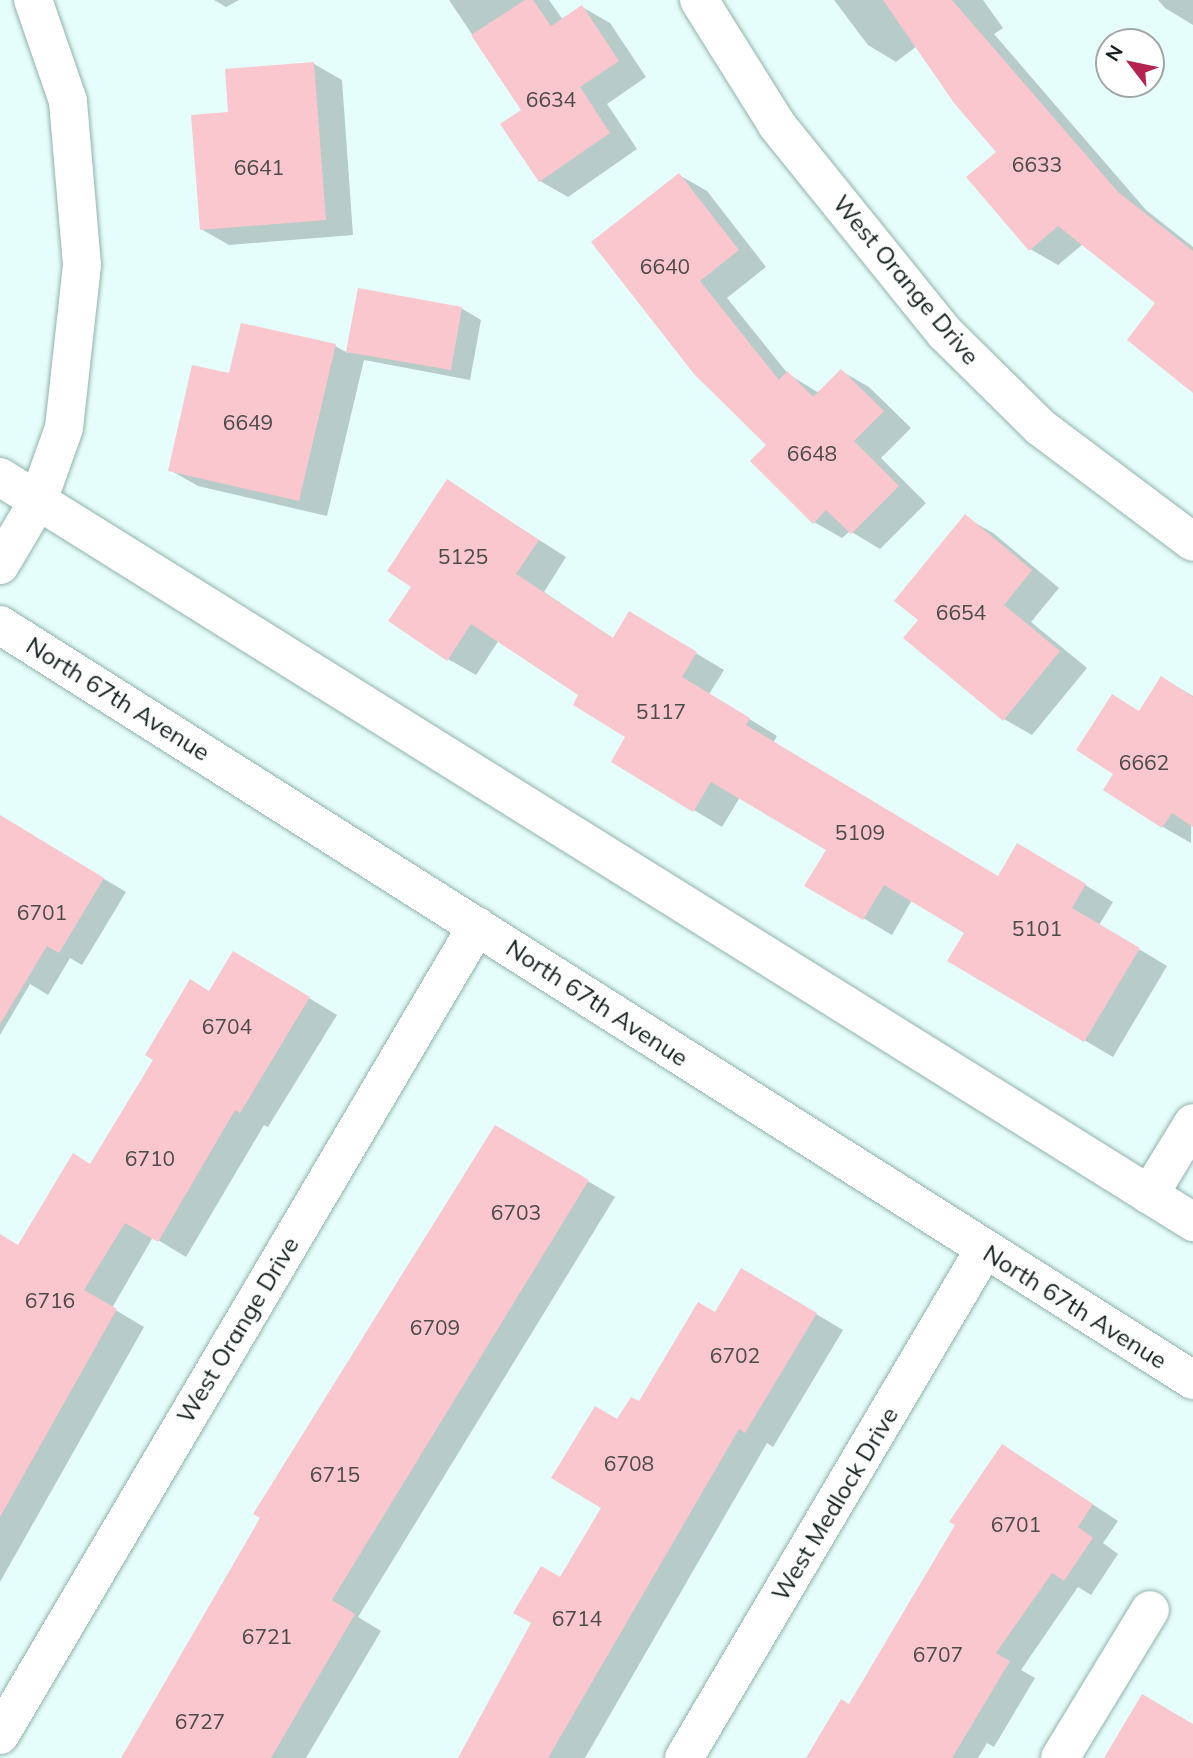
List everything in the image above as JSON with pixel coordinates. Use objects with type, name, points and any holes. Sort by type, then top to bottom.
[{"type":"street","points":[[0,565],[38,501],[64,428],[82,265],[68,101],[33,0]]},
{"type":"street","name":"West Orange Drive","points":[[699,0],[777,125],[945,333],[1040,427],[1193,542]]},
{"type":"street","points":[[0,477],[1193,1222]]},
{"type":"street","name":"North 67th Avenue","points":[[0,625],[1193,1381]]},
{"type":"street","name":"West Orange Drive","points":[[0,1735],[477,926]]},
{"type":"street","points":[[1149,1195],[1193,1123]]},
{"type":"street","name":"West Medlock Drive","points":[[684,1758],[984,1250]]},
{"type":"street","points":[[1059,1758],[1150,1610]]},
{"type":"building","points":[[525,0],[533,0],[551,26],[582,5],[619,61],[580,87],[610,133],[539,182],[500,124],[521,110],[471,35]]},
{"type":"building","points":[[883,0],[952,0],[1118,192],[1193,251],[1193,393],[1127,340],[1155,303],[1058,226],[1029,251],[966,177],[996,152],[954,103]]},
{"type":"building","points":[[314,62],[326,220],[200,230],[191,115],[228,112],[225,69]]},
{"type":"building","points":[[679,173],[739,250],[700,281],[779,380],[787,371],[813,397],[841,369],[884,411],[854,441],[899,486],[851,534],[826,510],[813,524],[750,461],[766,445],[694,374],[591,242]]},
{"type":"building","points":[[358,288],[462,307],[451,370],[346,352]]},
{"type":"building","points":[[241,323],[336,344],[299,501],[168,471],[192,365],[229,373]]},
{"type":"building","points":[[447,479],[539,540],[516,574],[613,638],[629,611],[697,652],[682,677],[750,718],[746,725],[998,876],[1017,843],[1086,884],[1072,908],[1140,948],[1084,1042],[947,961],[964,933],[884,885],[863,920],[804,886],[826,850],[711,782],[693,812],[611,762],[625,737],[573,705],[578,695],[471,624],[447,661],[388,621],[411,587],[387,571]]},
{"type":"building","points":[[965,514],[1032,570],[1004,605],[1060,651],[1003,721],[903,638],[918,620],[894,601]]},
{"type":"building","points":[[1161,676],[1193,697],[1193,827],[1172,813],[1162,828],[1103,790],[1113,774],[1076,750],[1112,694],[1139,711]]},
{"type":"building","points":[[0,815],[104,878],[59,953],[47,946],[0,1024]]},
{"type":"building","points":[[233,951],[310,997],[240,1113],[235,1110],[158,1242],[125,1223],[84,1290],[117,1309],[0,1517],[0,1234],[18,1245],[73,1153],[90,1164],[153,1060],[145,1055],[190,979],[209,991]]},
{"type":"building","points":[[495,1125],[589,1180],[332,1600],[355,1614],[271,1758],[121,1758],[260,1518],[253,1514]]},
{"type":"building","points":[[741,1268],[817,1313],[745,1433],[739,1429],[548,1758],[458,1758],[531,1623],[513,1613],[541,1566],[560,1577],[601,1508],[551,1478],[595,1406],[617,1419],[631,1397],[639,1401],[698,1302],[715,1312]]},
{"type":"building","points":[[1002,1444],[1093,1504],[1078,1527],[1093,1538],[1064,1581],[1052,1573],[996,1653],[1010,1661],[952,1758],[806,1758],[841,1699],[849,1704],[955,1525],[949,1522]]},
{"type":"building","points":[[1142,1694],[1193,1724],[1193,1758],[1104,1758]]}]
